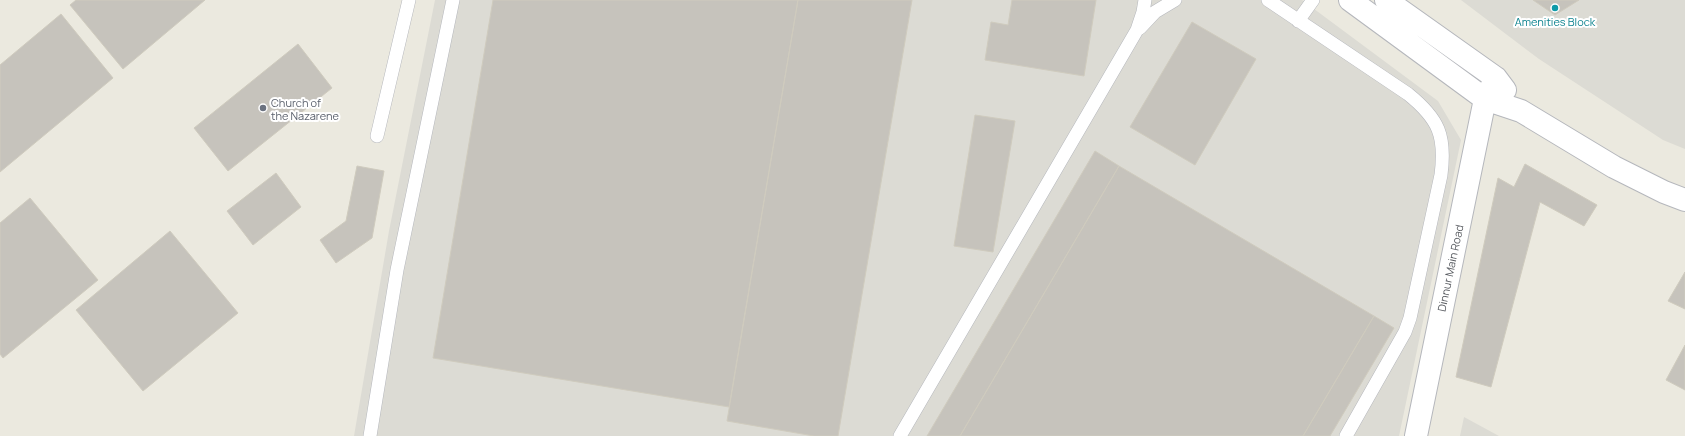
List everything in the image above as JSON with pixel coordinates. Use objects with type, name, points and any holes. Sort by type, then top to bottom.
[{"type":"street","points":[[1350,0],[1485,99],[1522,111],[1614,167],[1664,192],[1685,200]]},
{"type":"street","points":[[1386,0],[1496,78],[1522,111]]},
{"type":"street","name":"Dinnur Main Road","points":[[1416,436],[1485,99],[1496,78]]},
{"type":"lane","points":[[376,136],[409,0]]},
{"type":"lane","points":[[370,436],[397,270],[453,0]]},
{"type":"lane","points":[[900,436],[1137,30],[1145,0]]},
{"type":"lane","points":[[1137,30],[1155,12],[1175,0]]},
{"type":"lane","points":[[1268,0],[1408,94],[1420,104],[1438,127],[1442,141],[1444,155],[1441,175],[1410,318],[1399,345],[1346,436]]},
{"type":"lane","points":[[1298,20],[1313,0]]},
{"type":"shaded area","points":[[435,0],[1302,0],[1438,101],[1461,140],[1399,436],[354,436],[389,231]]},
{"type":"shaded area","points":[[1461,0],[1685,0],[1685,149],[1663,140],[1539,59]]},
{"type":"shaded area","points":[[1464,417],[1499,436],[1460,436]]},
{"type":"building","points":[[76,0],[205,0],[123,69],[70,5]]},
{"type":"building","points":[[493,0],[798,0],[729,407],[433,358]]},
{"type":"building","points":[[798,0],[912,0],[838,436],[814,436],[727,421]]},
{"type":"building","points":[[1012,0],[1096,0],[1084,76],[985,60],[991,22],[1008,25]]},
{"type":"building","name":"Amenities Block","points":[[1533,0],[1579,0],[1555,15]]},
{"type":"building","points":[[61,14],[113,78],[0,172],[0,65]]},
{"type":"building","points":[[1192,22],[1256,59],[1195,165],[1130,127]]},
{"type":"building","name":"Church of the Nazarene","points":[[298,44],[332,88],[228,171],[194,128]]},
{"type":"building","points":[[975,115],[1015,121],[993,252],[954,246]]},
{"type":"building","points":[[1095,151],[1119,166],[960,436],[927,436]]},
{"type":"building","points":[[1525,164],[1597,205],[1584,226],[1540,202],[1491,387],[1456,377],[1498,178],[1514,187]]},
{"type":"building","points":[[357,166],[384,171],[372,238],[336,263],[320,240],[346,221]]},
{"type":"building","points":[[1119,166],[1374,316],[1303,436],[960,436]]},
{"type":"building","points":[[276,173],[301,207],[253,245],[227,211]]},
{"type":"building","points":[[30,198],[98,280],[3,358],[0,354],[0,223]]},
{"type":"building","points":[[170,231],[238,313],[143,391],[76,310]]},
{"type":"building","points":[[1685,272],[1685,309],[1668,301]]},
{"type":"building","points":[[1374,316],[1394,328],[1330,436],[1303,436]]},
{"type":"building","points":[[1685,345],[1685,390],[1666,380]]},
{"type":"place","name":"Amenities Block","points":[[1555,8]]},
{"type":"place","name":"Church of the Nazarene","points":[[263,108]]}]
